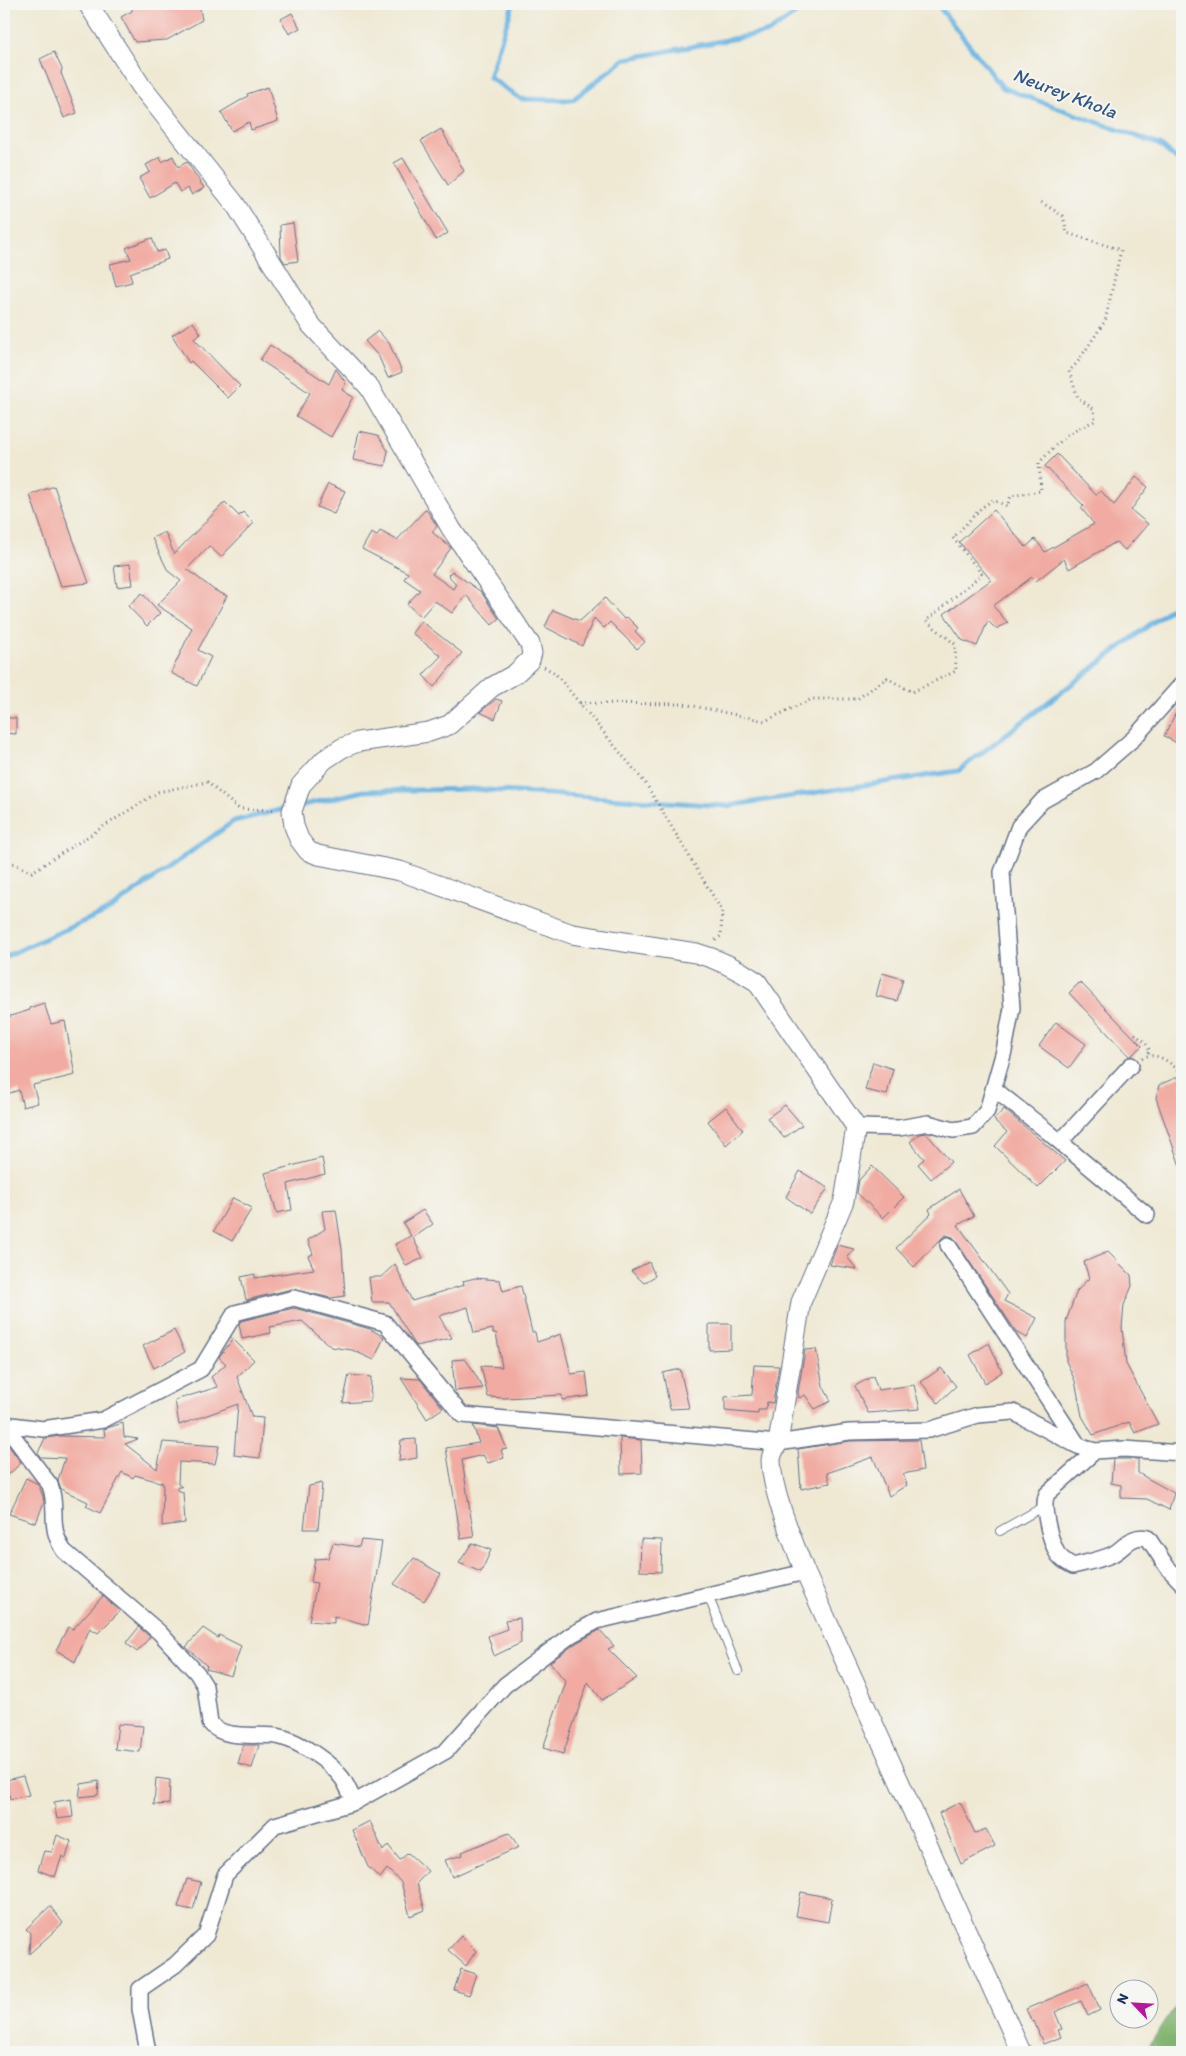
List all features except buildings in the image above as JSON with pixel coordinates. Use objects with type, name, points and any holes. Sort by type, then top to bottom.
[{"type":"street","points":[[88,4],[140,86],[235,204],[310,324],[368,387],[452,530],[530,644],[532,653],[530,660],[515,674],[492,687],[449,725],[430,732],[384,737],[342,748],[324,760],[301,785],[292,811],[294,826],[299,839],[308,851],[318,855],[400,871],[572,934],[696,953],[712,958],[757,982],[856,1127],[844,1201],[802,1302],[778,1443],[771,1460],[772,1469],[783,1512],[805,1572],[1021,2052]]},
{"type":"street","points":[[856,1127],[899,1128],[928,1124],[953,1130],[973,1127],[987,1112],[1004,1051],[1012,1008],[1002,872],[1019,826],[1042,801],[1096,770],[1134,738],[1182,684]]},
{"type":"street","points":[[1060,1142],[1131,1065]]},
{"type":"street","points":[[994,1089],[1147,1215]]},
{"type":"street","points":[[948,1245],[1078,1446]]},
{"type":"street","points":[[4,1424],[43,1429],[103,1420],[202,1369],[235,1313],[294,1298],[385,1323],[462,1415],[778,1443],[849,1432],[929,1430],[978,1415],[1014,1412],[1078,1446],[1095,1451],[1124,1449],[1182,1453]]},
{"type":"street","points":[[4,1424],[50,1485],[53,1493],[53,1525],[57,1540],[64,1551],[159,1632],[197,1673],[205,1686],[210,1723],[214,1728],[233,1734],[282,1738],[318,1756],[341,1777],[355,1802]]},
{"type":"street","points":[[1095,1451],[1047,1494],[1043,1507],[1056,1551],[1064,1562],[1073,1566],[1112,1554],[1130,1539],[1142,1536],[1148,1538],[1167,1567],[1182,1583]]},
{"type":"street","points":[[148,2052],[140,2009],[140,1989],[175,1965],[206,1935],[225,1875],[275,1825],[355,1802],[446,1751],[505,1685],[572,1635],[597,1621],[805,1572]]},
{"type":"lane","points":[[1000,1532],[1043,1507]]},
{"type":"lane","points":[[708,1595],[738,1671]]},
{"type":"path","points":[[580,703],[684,704],[765,721],[812,699],[857,699],[887,678],[912,692],[956,671],[955,644],[926,621],[982,574],[953,538],[982,508],[993,500],[1007,506],[1011,496],[1041,490],[1039,463],[1077,428],[1096,421],[1094,409],[1078,398],[1069,371],[1104,321],[1121,250],[1067,233],[1063,216],[1041,202]]},
{"type":"path","points":[[530,660],[555,673],[646,784],[722,912],[721,936],[696,953]]},
{"type":"path","points":[[4,859],[32,872],[158,792],[208,782],[239,809],[292,811]]},
{"type":"path","points":[[1131,1065],[1146,1056],[1150,1051],[1135,1034]]},
{"type":"path","points":[[1146,1056],[1161,1058],[1173,1064],[1182,1075]]},
{"type":"green space","points":[[1182,1999],[1182,2052],[1145,2052],[1178,2002]]},
{"type":"waterway","name":"Neurey Khola","points":[[513,4],[489,77],[521,99],[572,100],[625,59],[769,32],[810,4]]},
{"type":"waterway","name":"Neurey Khola","points":[[937,4],[1003,88],[1160,145],[1182,164]]},
{"type":"waterway","points":[[299,806],[364,791],[473,789],[727,806],[958,771],[1182,600]]},
{"type":"waterway","points":[[4,957],[109,910],[234,821],[288,808]]}]
